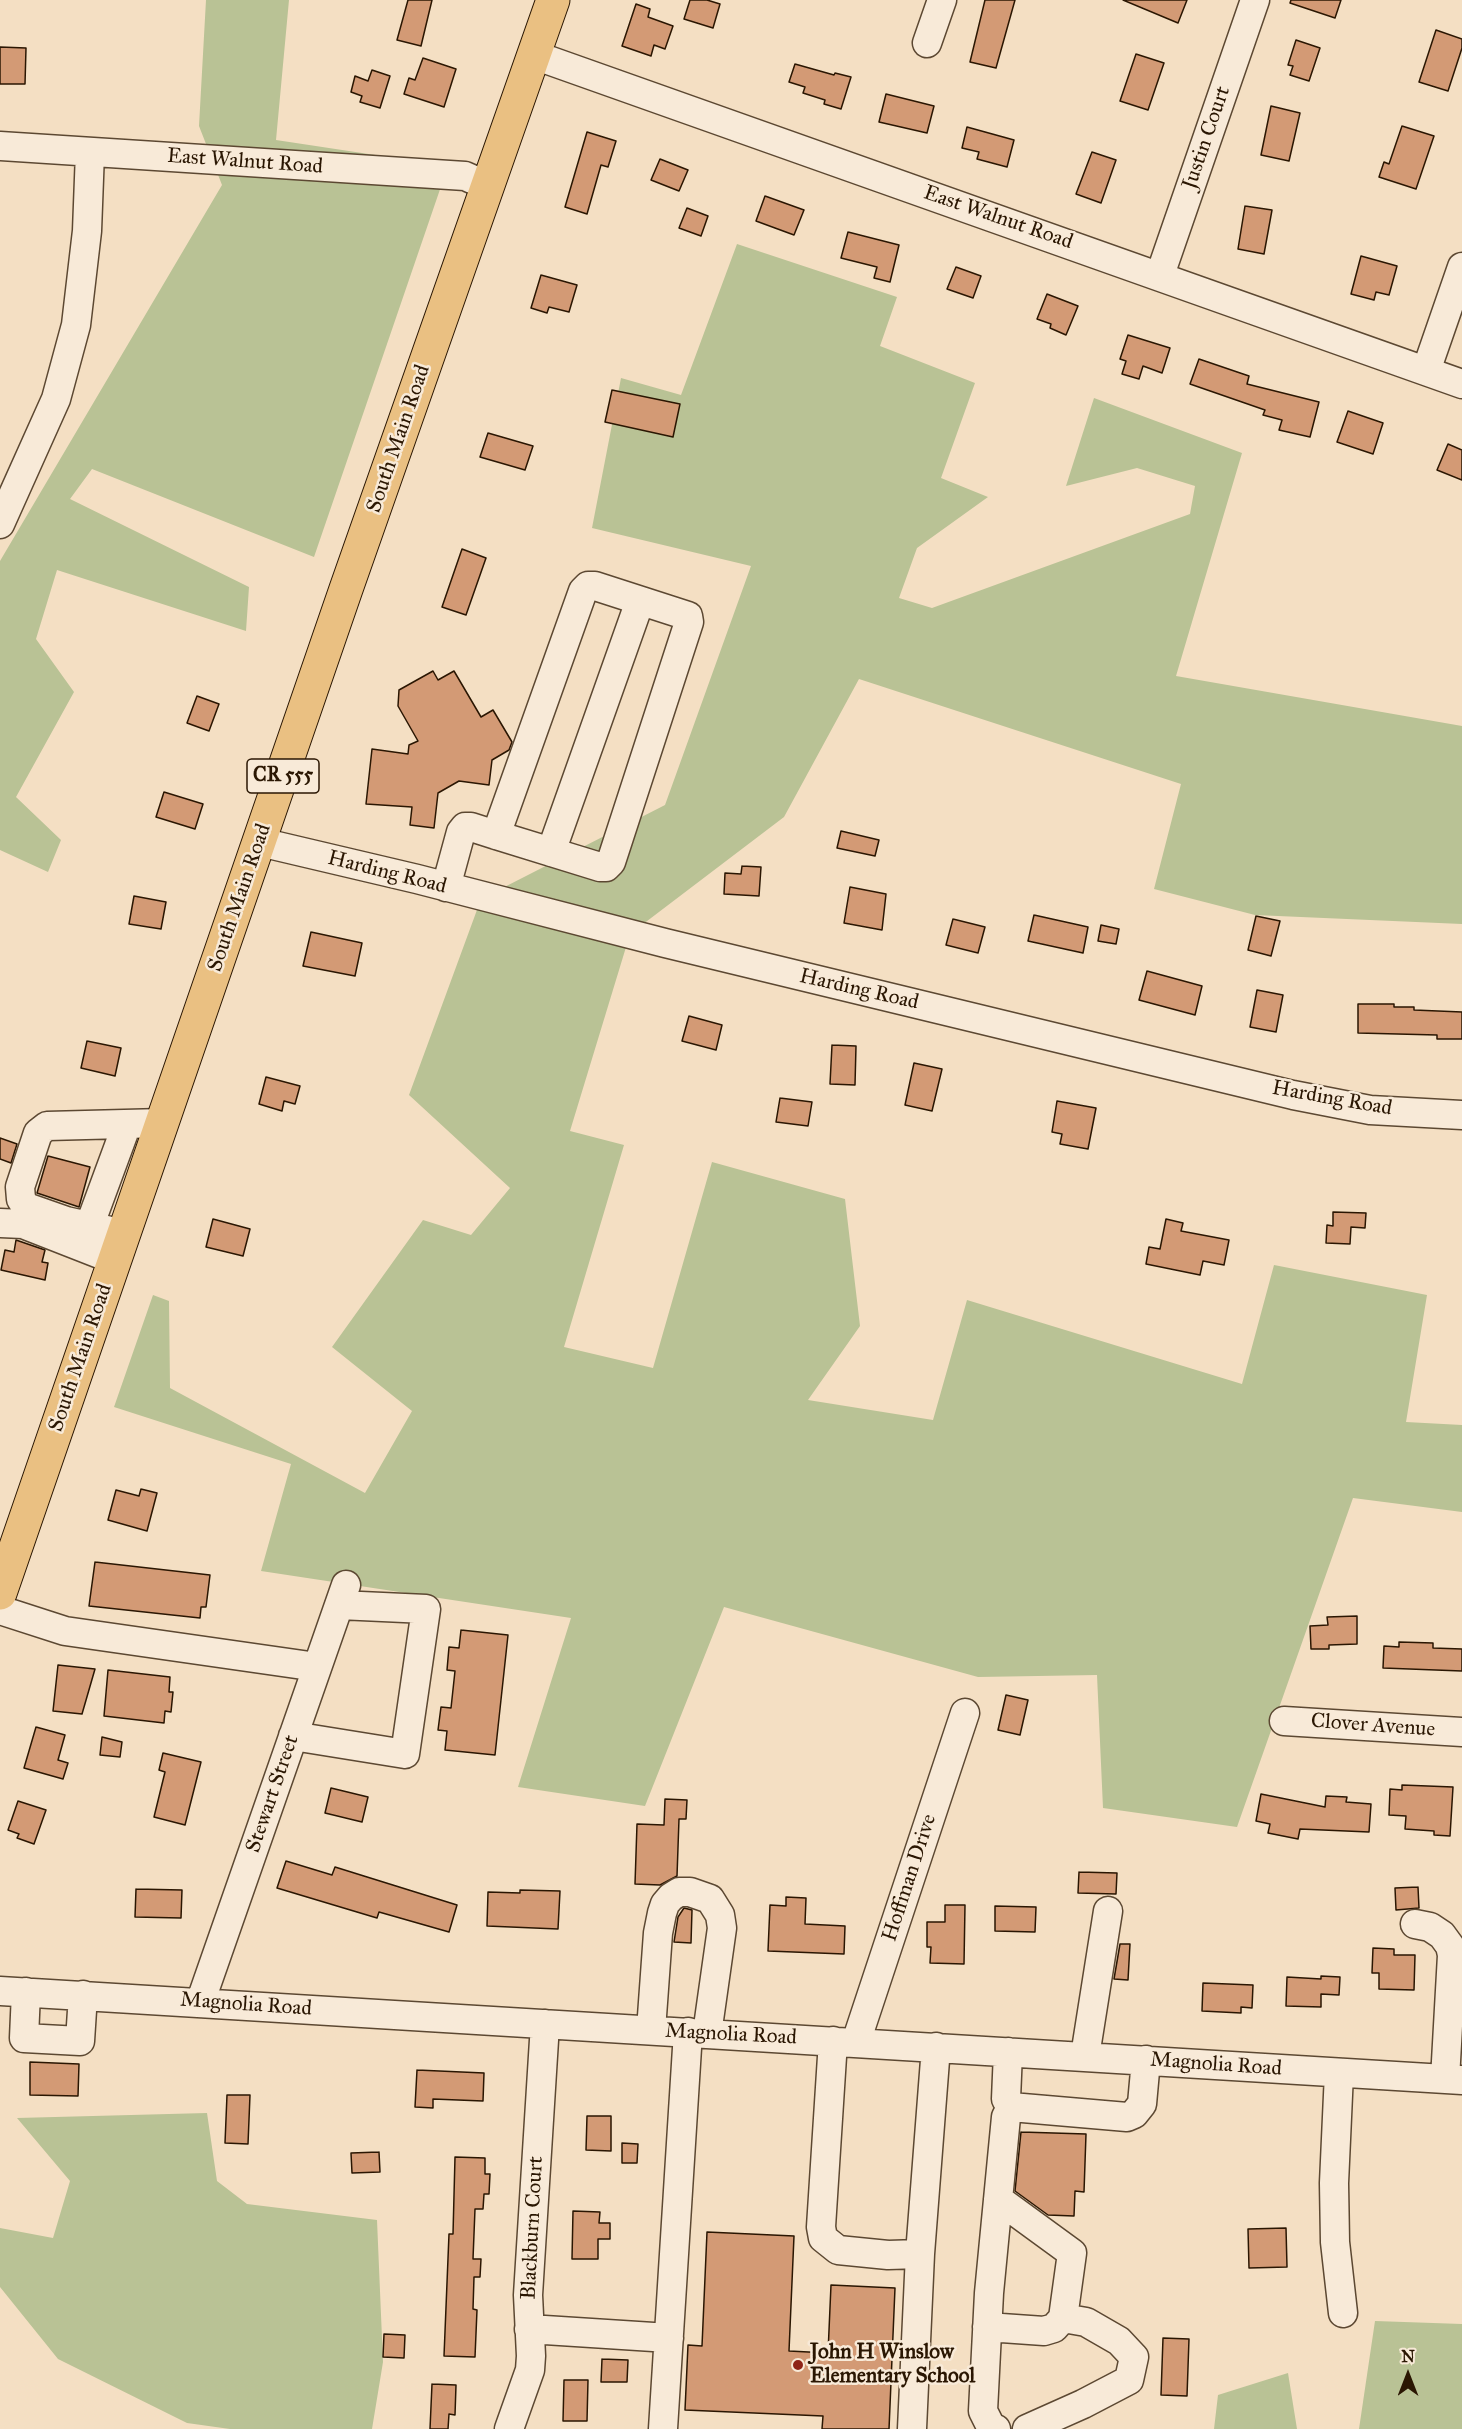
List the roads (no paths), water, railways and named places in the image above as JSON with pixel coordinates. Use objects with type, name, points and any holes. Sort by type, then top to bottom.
[{"type":"main road","name":"South Main Road","points":[[0,1593],[7,1550],[120,1247],[553,0]]},
{"type":"street","points":[[927,43],[942,0]]},
{"type":"street","name":"Justin Court","points":[[1160,275],[1255,0]]},
{"type":"street","name":"East Walnut Road","points":[[534,55],[1160,275],[1462,384]]},
{"type":"street","name":"East Walnut Road","points":[[0,146],[465,176],[488,186]]},
{"type":"street","points":[[0,524],[56,399],[76,325],[87,231],[90,152]]},
{"type":"street","points":[[1426,371],[1462,267]]},
{"type":"street","points":[[446,887],[460,832],[465,827],[600,867],[606,867],[611,862],[689,622],[688,616],[596,586],[588,586],[583,591],[496,835]]},
{"type":"street","points":[[551,852],[640,601]]},
{"type":"street","name":"Harding Road","points":[[260,842],[1293,1095],[1370,1110],[1462,1115]]},
{"type":"street","points":[[120,1247],[89,1227],[26,1207],[21,1199],[20,1187],[38,1133],[47,1126],[163,1123]]},
{"type":"street","points":[[89,1227],[127,1124]]},
{"type":"street","points":[[0,1223],[23,1224],[120,1247]]},
{"type":"street","name":"Stewart Street","points":[[200,2002],[342,1595],[426,1609],[405,1754],[293,1736]]},
{"type":"street","points":[[0,1610],[65,1631],[317,1667]]},
{"type":"street","name":"Hoffman Drive","points":[[920,2254],[888,2255],[838,2250],[823,2238],[821,2227],[844,2042],[965,1713]]},
{"type":"street","name":"Clover Avenue","points":[[1284,1721],[1462,1732]]},
{"type":"street","points":[[651,2030],[658,1933],[665,1904],[679,1892],[690,1892],[710,1899],[720,1914],[722,1928],[698,2033],[669,2337],[663,2429]]},
{"type":"street","points":[[1085,2056],[1108,1911]]},
{"type":"street","points":[[1415,1924],[1430,1927],[1442,1935],[1450,1946],[1454,2080]]},
{"type":"street","points":[[13,1991],[24,2037],[80,2041],[83,1995]]},
{"type":"street","name":"Magnolia Road","points":[[13,1991],[1454,2080]]},
{"type":"street","name":"Blackburn Court","points":[[509,2429],[530,2370],[528,2295],[545,2024]]},
{"type":"street","points":[[912,2429],[920,2254],[936,2048]]},
{"type":"street","points":[[1008,2052],[1006,2099],[1011,2107]]},
{"type":"street","points":[[1011,2107],[1127,2117],[1134,2114],[1142,2104],[1146,2060]]},
{"type":"street","points":[[1339,2073],[1334,2195],[1335,2242],[1343,2313]]},
{"type":"street","points":[[996,2429],[991,2427],[983,2411],[987,2327],[998,2199],[1006,2117],[1011,2107]]},
{"type":"street","points":[[987,2327],[1044,2331],[1054,2328],[1063,2318],[1072,2253],[998,2199]]},
{"type":"street","points":[[1027,2429],[1130,2380],[1134,2357],[1119,2341],[1086,2322],[1063,2318]]},
{"type":"street","points":[[529,2329],[669,2337]]},
{"type":"place","name":"John H Winslow Elementary School","points":[[798,2365]]}]
